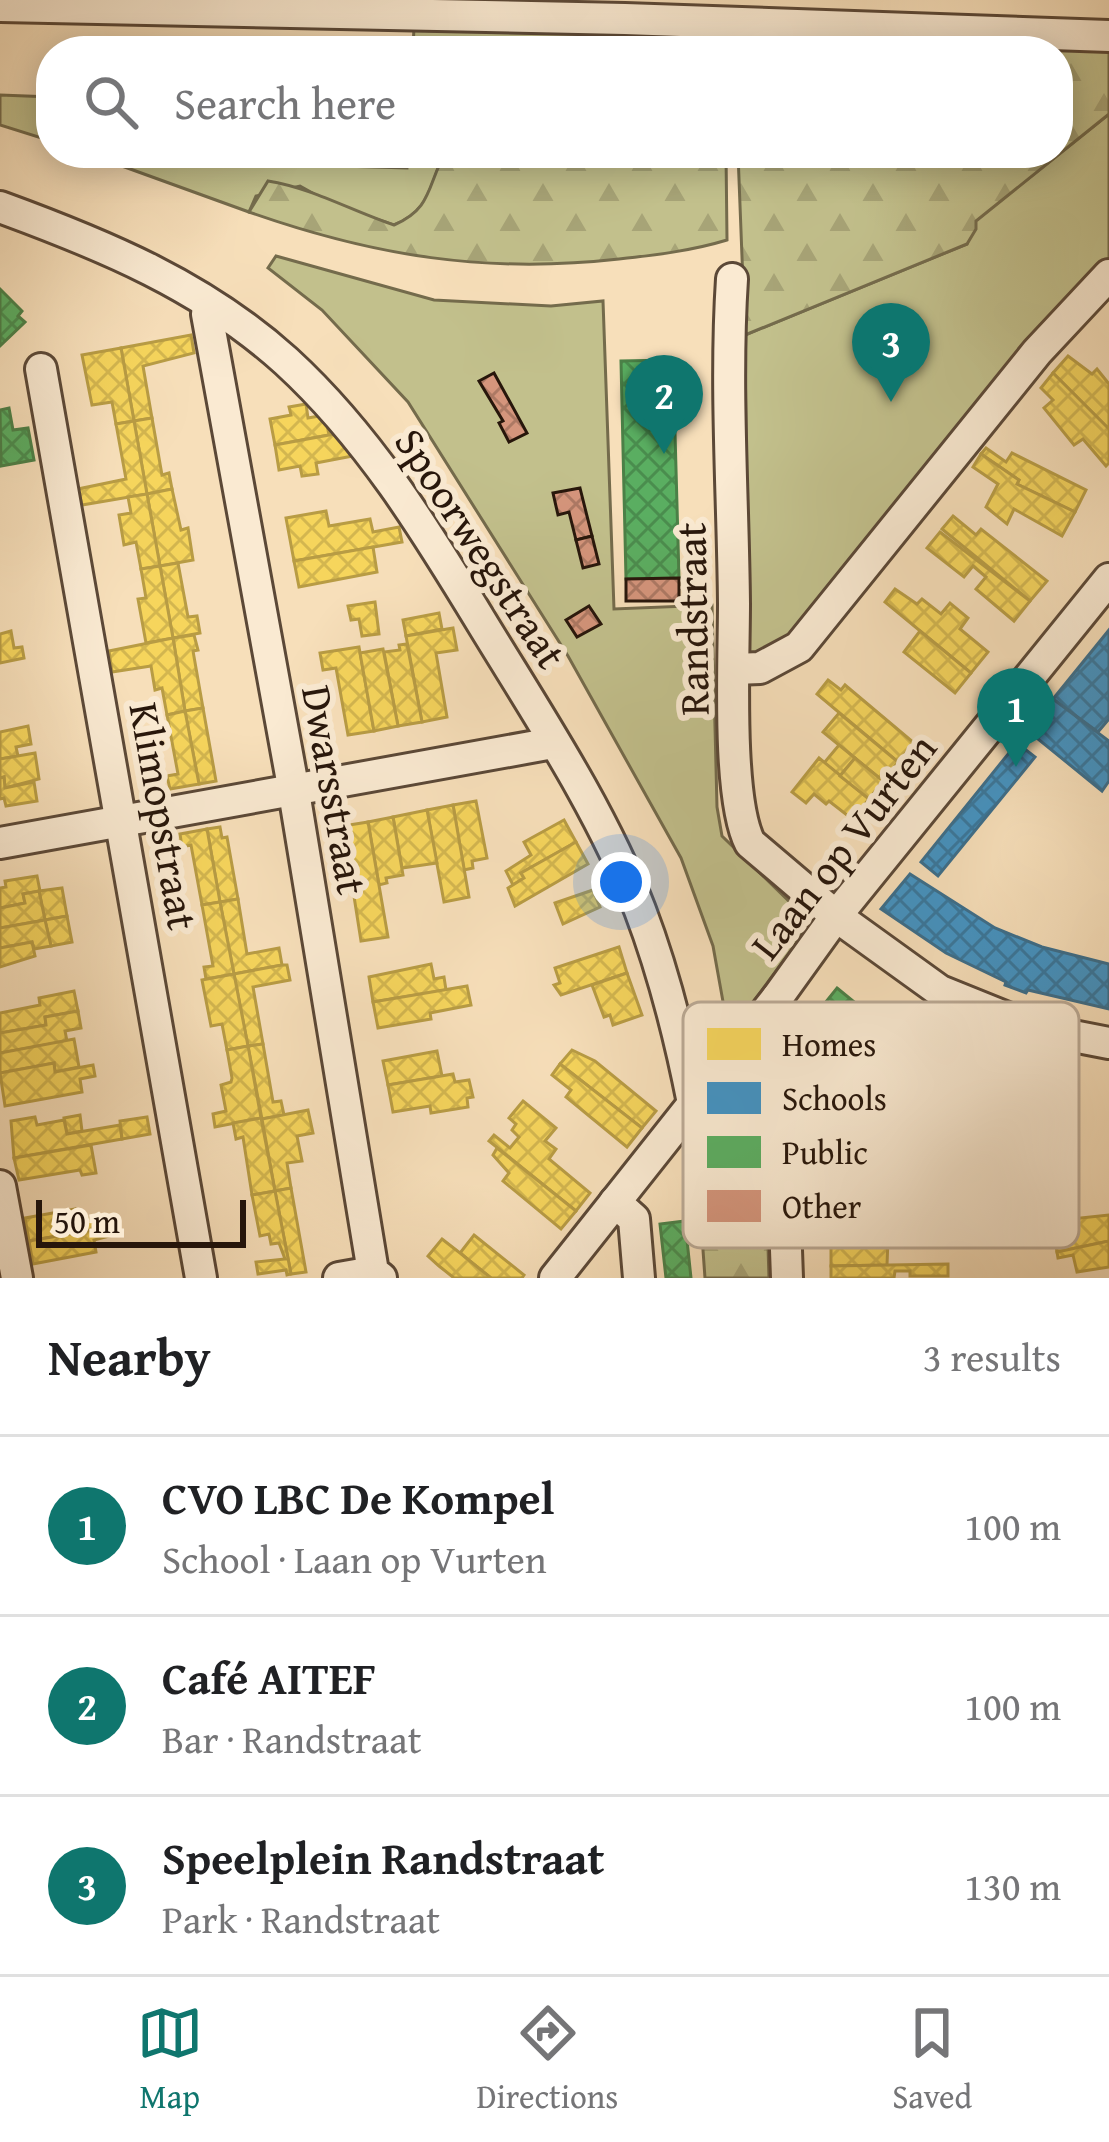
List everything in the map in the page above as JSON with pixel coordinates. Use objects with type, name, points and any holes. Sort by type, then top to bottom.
[{"type":"street","points":[[0,6],[914,14],[1109,36]]},
{"type":"street","name":"Spoorwegstraat","points":[[0,207],[100,244],[189,288],[285,360],[361,439],[422,524],[553,743],[638,907],[676,1015],[683,1051]]},
{"type":"street","points":[[734,669],[760,668],[799,647],[1037,352],[1109,274]]},
{"type":"street","name":"Randstraat","points":[[732,279],[734,669],[737,790],[743,830],[750,843],[836,916],[940,992],[966,1002]]},
{"type":"street","name":"Dwarsstraat","points":[[206,314],[377,1275]]},
{"type":"street","name":"Klimopstraat","points":[[41,369],[201,1278]]},
{"type":"street","name":"Laan op Vurten","points":[[774,1002],[836,916],[1109,580]]},
{"type":"street","points":[[0,843],[553,743]]},
{"type":"street","points":[[777,998],[777,1002]]},
{"type":"street","name":"Randstraat","points":[[1079,1037],[1109,1043]]},
{"type":"street","name":"Laan op Vurten","points":[[555,1278],[683,1116]]},
{"type":"street","points":[[0,1186],[17,1278]]},
{"type":"street","points":[[615,1202],[634,1220],[639,1278]]},
{"type":"street","points":[[786,1248],[787,1278]]},
{"type":"street","points":[[339,1278],[377,1275]]},
{"type":"green space","points":[[414,26],[726,34],[726,36],[414,36]]},
{"type":"green space","points":[[1073,49],[1109,51],[1109,114],[1073,143]]},
{"type":"green space","points":[[0,95],[36,96],[36,136],[0,125]]},
{"type":"green space","points":[[1109,114],[1109,261],[804,630],[756,657],[748,651],[745,335],[967,244],[975,221],[1041,168],[1073,168],[1073,143]]},
{"type":"green space","points":[[127,168],[439,168],[416,212],[394,225],[334,205],[300,186],[256,196],[249,212]]},
{"type":"green space","points":[[439,168],[726,168],[727,240],[619,259],[476,262],[386,250],[249,212],[268,181],[394,225],[415,212]]},
{"type":"green space","points":[[739,168],[1042,168],[976,221],[967,244],[745,335]]},
{"type":"green space","points":[[276,256],[434,300],[551,306],[603,301],[614,609],[712,605],[717,807],[722,836],[802,914],[804,928],[798,941],[753,1002],[723,1002],[713,946],[681,858],[568,656],[408,402],[322,310],[268,268]]},
{"type":"green space","points":[[703,1248],[768,1248],[769,1278],[705,1278]]},
{"type":"building: Homes","points":[[191,335],[194,353],[143,366],[152,418],[134,421],[121,348]]},
{"type":"building: Homes","points":[[121,348],[134,421],[116,424],[112,402],[92,405],[82,355]]},
{"type":"building: Homes","points":[[1068,356],[1092,374],[1097,369],[1109,384],[1109,429],[1053,373]]},
{"type":"building: Homes","points":[[1053,373],[1109,429],[1106,466],[1083,439],[1074,445],[1044,408],[1053,400],[1041,388]]},
{"type":"building: Homes","points":[[306,404],[308,418],[325,415],[329,435],[275,445],[270,419],[291,415],[289,407]]},
{"type":"building: Homes","points":[[152,418],[162,475],[169,473],[172,489],[147,494],[134,421]]},
{"type":"building: Homes","points":[[134,421],[147,494],[82,505],[78,489],[126,479],[116,424]]},
{"type":"building: Homes","points":[[340,433],[358,455],[316,463],[318,474],[302,476],[300,466],[279,470],[275,445]]},
{"type":"building: Homes","points":[[986,448],[1006,462],[1012,453],[1086,490],[1075,512],[1017,484],[1019,480],[981,454]]},
{"type":"building: Homes","points":[[981,454],[1019,480],[1017,484],[1075,512],[1062,536],[1014,509],[1007,524],[986,507],[998,484],[973,467]]},
{"type":"building: Homes","points":[[172,489],[181,530],[188,528],[193,560],[160,566],[147,494]]},
{"type":"building: Homes","points":[[147,494],[160,566],[141,569],[136,542],[124,545],[119,515],[131,513],[128,497]]},
{"type":"building: Homes","points":[[326,511],[329,526],[370,519],[373,532],[399,527],[402,542],[294,561],[286,518]]},
{"type":"building: Homes","points":[[953,516],[976,535],[981,529],[1047,581],[1030,601],[942,529]]},
{"type":"building: Homes","points":[[940,532],[1030,601],[1014,621],[976,589],[986,577],[973,566],[964,577],[927,548]]},
{"type":"building: Homes","points":[[373,547],[377,572],[299,587],[294,561]]},
{"type":"building: Homes","points":[[178,563],[188,617],[197,616],[200,633],[173,638],[160,566]]},
{"type":"building: Homes","points":[[160,566],[173,638],[146,643],[138,599],[146,598],[141,569]]},
{"type":"building: Homes","points":[[895,589],[917,604],[922,599],[941,614],[950,603],[968,618],[960,629],[988,652],[971,673],[885,602]]},
{"type":"building: Homes","points":[[375,602],[379,634],[362,636],[359,619],[351,620],[348,606]]},
{"type":"building: Homes","points":[[439,613],[442,629],[406,636],[403,620]]},
{"type":"building: Homes","points":[[453,628],[457,650],[436,653],[447,717],[422,722],[406,636]]},
{"type":"building: Homes","points":[[11,631],[14,648],[22,647],[24,658],[0,663],[0,634]]},
{"type":"building: Homes","points":[[920,631],[971,673],[955,693],[904,652]]},
{"type":"building: Homes","points":[[194,635],[203,708],[185,711],[173,638]]},
{"type":"building: Homes","points":[[173,638],[185,711],[167,715],[162,688],[155,690],[151,666],[112,672],[109,651]]},
{"type":"building: Homes","points":[[407,644],[422,722],[398,726],[384,652]]},
{"type":"building: Homes","points":[[359,647],[374,731],[348,735],[336,668],[323,670],[320,653]]},
{"type":"building: Homes","points":[[383,649],[398,726],[374,731],[360,653]]},
{"type":"building: Homes","points":[[828,680],[841,690],[845,685],[914,743],[898,762],[817,694]]},
{"type":"building: Homes","points":[[203,708],[216,781],[199,784],[185,711]]},
{"type":"building: Homes","points":[[185,711],[199,784],[170,789],[167,776],[178,774],[167,715]]},
{"type":"building: Homes","points":[[839,713],[898,762],[883,781],[823,732]]},
{"type":"building: Homes","points":[[28,726],[31,744],[16,747],[18,756],[0,759],[0,732]]},
{"type":"building: Homes","points":[[839,745],[855,758],[840,776],[824,763]]},
{"type":"building: Homes","points":[[35,753],[39,779],[5,788],[0,759]]},
{"type":"building: Homes","points":[[819,758],[869,799],[852,819],[814,794],[806,803],[792,792]]},
{"type":"building: Homes","points":[[855,758],[883,781],[869,799],[840,776]]},
{"type":"building: Homes","points":[[4,777],[5,788],[34,782],[37,801],[6,806],[4,798],[0,799],[0,778]]},
{"type":"building: Homes","points":[[476,801],[487,858],[472,861],[473,868],[464,870],[453,805]]},
{"type":"building: Homes","points":[[453,805],[469,897],[444,902],[427,810]]},
{"type":"building: Homes","points":[[427,810],[437,863],[402,868],[393,817]]},
{"type":"building: Homes","points":[[393,817],[403,875],[386,878],[387,883],[379,885],[368,822]]},
{"type":"building: Homes","points":[[564,820],[576,842],[521,873],[524,878],[513,885],[506,871],[531,855],[524,842]]},
{"type":"building: Homes","points":[[368,822],[388,937],[361,941],[343,826]]},
{"type":"building: Homes","points":[[220,827],[222,838],[227,837],[238,899],[220,902],[207,829]]},
{"type":"building: Homes","points":[[207,829],[220,902],[202,905],[191,845],[182,847],[180,834]]},
{"type":"building: Homes","points":[[576,842],[588,864],[515,906],[508,888],[524,878],[521,873]]},
{"type":"building: Homes","points":[[37,876],[40,891],[23,894],[25,903],[0,908],[0,888],[6,887],[5,881]]},
{"type":"building: Homes","points":[[62,888],[67,916],[45,920],[39,891]]},
{"type":"building: Homes","points":[[593,890],[600,907],[563,924],[555,903]]},
{"type":"building: Homes","points":[[39,891],[45,920],[0,928],[0,908],[25,903],[23,894]]},
{"type":"building: Homes","points":[[238,899],[247,954],[279,948],[282,965],[234,974],[220,902]]},
{"type":"building: Homes","points":[[220,902],[234,974],[206,979],[204,967],[213,966],[202,905]]},
{"type":"building: Homes","points":[[67,916],[72,942],[51,946],[45,920]]},
{"type":"building: Homes","points":[[45,920],[51,946],[34,949],[32,942],[0,948],[0,928]]},
{"type":"building: Homes","points":[[32,942],[35,956],[0,967],[0,948]]},
{"type":"building: Homes","points":[[619,947],[627,973],[561,995],[554,985],[560,983],[555,968]]},
{"type":"building: Homes","points":[[431,964],[434,979],[444,977],[446,990],[373,1002],[369,977]]},
{"type":"building: Homes","points":[[287,965],[290,980],[253,987],[263,1044],[248,1046],[234,974]]},
{"type":"building: Homes","points":[[627,973],[642,1015],[613,1025],[610,1015],[604,1017],[592,985]]},
{"type":"building: Homes","points":[[234,974],[248,1046],[227,1050],[222,1024],[211,1026],[202,980]]},
{"type":"building: Homes","points":[[467,986],[471,1005],[430,1013],[431,1019],[378,1028],[373,1002]]},
{"type":"building: Homes","points":[[74,991],[78,1011],[45,1017],[46,1025],[0,1033],[0,1013],[40,1005],[39,998]]},
{"type":"building: Homes","points":[[78,1011],[81,1028],[65,1031],[67,1041],[0,1053],[0,1033],[46,1025],[45,1017]]},
{"type":"building: Homes","points":[[74,1039],[79,1067],[55,1072],[54,1063],[0,1073],[0,1053]]},
{"type":"building: Homes","points":[[263,1044],[273,1102],[281,1101],[284,1115],[262,1119],[248,1046]]},
{"type":"building: Homes","points":[[248,1046],[261,1118],[215,1127],[213,1114],[226,1111],[221,1085],[232,1078],[227,1050]]},
{"type":"building: Homes","points":[[572,1050],[595,1061],[656,1111],[642,1128],[560,1064]]},
{"type":"building: Homes","points":[[437,1051],[442,1076],[388,1085],[383,1061]]},
{"type":"building: Homes","points":[[54,1063],[55,1072],[93,1065],[95,1076],[80,1079],[82,1092],[5,1106],[0,1073]]},
{"type":"building: Homes","points":[[560,1064],[642,1128],[627,1147],[566,1097],[571,1090],[552,1075]]},
{"type":"building: Homes","points":[[453,1074],[455,1082],[469,1080],[473,1097],[467,1098],[468,1107],[393,1112],[388,1085]]},
{"type":"building: Homes","points":[[523,1101],[556,1128],[545,1141],[556,1149],[549,1159],[590,1193],[576,1211],[489,1141],[494,1135],[510,1148],[519,1137],[509,1118]]},
{"type":"building: Homes","points":[[308,1110],[313,1133],[297,1136],[302,1161],[287,1163],[291,1188],[275,1191],[262,1119]]},
{"type":"building: Homes","points":[[80,1115],[82,1131],[67,1134],[64,1118]]},
{"type":"building: Homes","points":[[35,1117],[37,1125],[64,1120],[67,1134],[120,1125],[122,1139],[14,1158],[11,1121]]},
{"type":"building: Homes","points":[[147,1117],[150,1134],[122,1139],[120,1121]]},
{"type":"building: Homes","points":[[261,1118],[275,1191],[252,1195],[243,1137],[236,1139],[233,1123]]},
{"type":"building: Homes","points":[[91,1145],[96,1173],[82,1175],[80,1170],[19,1180],[14,1158]]},
{"type":"building: Homes","points":[[497,1148],[576,1211],[561,1229],[503,1181],[509,1173],[493,1155]]},
{"type":"building: Homes","points":[[291,1188],[306,1272],[291,1274],[275,1191]]},
{"type":"building: Homes","points":[[275,1191],[291,1274],[287,1275],[286,1270],[258,1274],[256,1262],[285,1259],[279,1243],[271,1244],[269,1234],[260,1236],[252,1195]]},
{"type":"building: Homes","points":[[75,1209],[76,1219],[116,1216],[118,1225],[29,1241],[25,1218]]},
{"type":"building: Homes","points":[[1109,1215],[1109,1241],[1079,1247],[1079,1218]]},
{"type":"building: Homes","points":[[115,1226],[117,1234],[94,1240],[96,1252],[33,1264],[29,1241]]},
{"type":"building: Homes","points":[[474,1235],[522,1278],[491,1278],[460,1253]]},
{"type":"building: Homes","points":[[442,1239],[491,1278],[454,1278],[428,1256]]},
{"type":"building: Homes","points":[[1109,1241],[1109,1267],[1077,1272],[1073,1255],[1058,1258],[1057,1252]]},
{"type":"building: Homes","points":[[831,1248],[888,1248],[887,1265],[831,1266]]},
{"type":"building: Homes","points":[[948,1264],[948,1276],[895,1271],[894,1278],[831,1278],[831,1266]]},
{"type":"building: Schools","points":[[1109,630],[1109,719],[1098,732],[1053,699]]},
{"type":"building: Schools","points":[[1053,699],[1109,741],[1109,781],[1102,791],[1027,730]]},
{"type":"building: Schools","points":[[1017,743],[1035,757],[938,876],[921,862]]},
{"type":"building: Schools","points":[[910,874],[995,928],[1042,947],[1109,964],[1109,1009],[1005,985],[881,909]]},
{"type":"building: Public","points":[[0,289],[22,311],[18,316],[25,322],[0,346]]},
{"type":"building: Public","points":[[673,360],[679,578],[626,579],[621,361]]},
{"type":"building: Public","points":[[9,408],[13,430],[28,428],[34,460],[1,466],[0,410]]},
{"type":"building: Public","points":[[837,988],[854,1002],[826,1002]]},
{"type":"building: Public","points":[[683,1221],[683,1248],[688,1248],[691,1278],[666,1278],[660,1224]]},
{"type":"building: Other","points":[[494,373],[527,433],[509,442],[499,423],[503,421],[479,381]]},
{"type":"building: Other","points":[[580,488],[592,536],[576,540],[569,512],[558,515],[553,493]]},
{"type":"building: Other","points":[[592,536],[599,564],[583,568],[576,540]]},
{"type":"building: Other","points":[[679,578],[679,601],[626,601],[626,579]]},
{"type":"building: Other","points":[[589,606],[601,624],[577,637],[566,620]]},
{"type":"place","name":"Speelplein Randstraat","points":[[891,402]]},
{"type":"place","name":"Café AITEF","points":[[664,454]]},
{"type":"place","name":"CVO LBC De Kompel","points":[[1016,767]]}]
